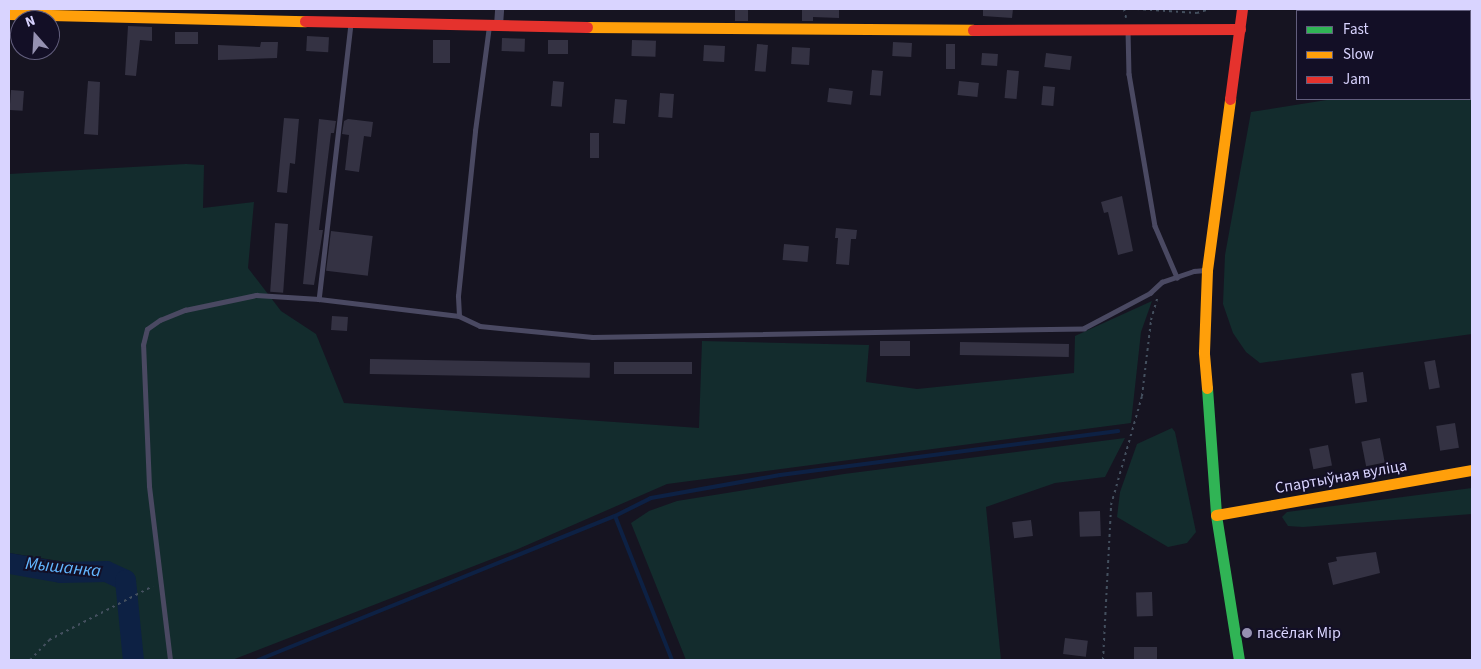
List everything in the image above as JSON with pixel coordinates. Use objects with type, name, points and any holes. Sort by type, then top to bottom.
[{"type":"street","points":[[494,25],[499,9]]},
{"type":"street","points":[[1239,660],[1216,515],[1204,352],[1207,270],[1242,9]]},
{"type":"street","points":[[9,14],[736,30],[1240,29]]},
{"type":"street","name":"Спартыўная вуліца","points":[[1216,515],[1472,470]]},
{"type":"lane","points":[[319,299],[351,22]]},
{"type":"lane","points":[[460,316],[458,296],[475,131],[494,25]]},
{"type":"lane","points":[[1128,28],[1129,74],[1155,226],[1177,277]]},
{"type":"lane","points":[[170,660],[149,486],[143,345],[147,330],[160,320],[185,310],[256,295],[319,299],[460,316],[480,326],[592,338],[1084,328],[1150,293],[1162,282],[1194,270],[1207,270]]},
{"type":"path","points":[[1137,9],[1197,13],[1210,9]]},
{"type":"path","points":[[1103,660],[1111,506],[1142,396],[1151,320],[1162,282]]},
{"type":"path","points":[[30,660],[49,640],[161,582]]},
{"type":"green space","points":[[1472,9],[1472,334],[1260,363],[1246,352],[1233,333],[1223,304],[1225,255],[1251,112],[1327,100],[1471,100],[1471,10],[1442,10]]},
{"type":"green space","points":[[186,164],[204,165],[203,208],[254,202],[248,268],[281,311],[316,334],[344,403],[699,428],[702,341],[869,345],[866,382],[917,389],[1074,373],[1075,336],[1152,301],[1141,332],[1131,423],[667,484],[518,549],[232,660],[141,660],[134,581],[123,568],[104,562],[72,563],[9,553],[9,174]]},
{"type":"green space","points":[[1172,428],[1175,432],[1196,532],[1187,543],[1168,547],[1117,517],[1120,492],[1137,444]]},
{"type":"green space","points":[[1125,438],[1105,477],[1055,483],[986,507],[1001,660],[686,660],[631,523],[649,511],[677,501],[844,474]]},
{"type":"green space","points":[[1472,488],[1472,514],[1303,527],[1288,526],[1282,517],[1287,512]]},
{"type":"green space","points":[[9,570],[108,580],[117,586],[127,660],[9,660]]},
{"type":"building","points":[[735,9],[748,9],[748,21],[735,21]]},
{"type":"building","points":[[802,9],[839,9],[839,18],[813,17],[813,21],[802,21]]},
{"type":"building","points":[[983,9],[1013,9],[1012,18],[983,16]]},
{"type":"building","points":[[128,26],[152,27],[152,41],[140,40],[136,76],[125,75]]},
{"type":"building","points":[[175,32],[198,32],[198,44],[175,44]]},
{"type":"building","points":[[307,36],[329,37],[328,52],[306,51]]},
{"type":"building","points":[[502,38],[525,39],[525,52],[502,51]]},
{"type":"building","points":[[433,40],[450,40],[450,63],[433,63]]},
{"type":"building","points":[[548,40],[568,40],[568,54],[548,54]]},
{"type":"building","points":[[632,40],[656,41],[655,57],[631,56]]},
{"type":"building","points":[[261,42],[278,42],[277,58],[218,60],[218,45],[260,47]]},
{"type":"building","points":[[893,42],[912,43],[911,57],[892,56]]},
{"type":"building","points":[[757,44],[768,45],[766,72],[755,71]]},
{"type":"building","points":[[946,44],[955,44],[955,69],[946,69]]},
{"type":"building","points":[[704,45],[725,46],[724,62],[703,61]]},
{"type":"building","points":[[792,47],[810,48],[809,65],[791,64]]},
{"type":"building","points":[[982,53],[998,54],[997,66],[981,65]]},
{"type":"building","points":[[1046,53],[1072,56],[1070,70],[1044,67]]},
{"type":"building","points":[[872,70],[883,71],[881,96],[870,95]]},
{"type":"building","points":[[1007,70],[1019,71],[1017,99],[1005,98]]},
{"type":"building","points":[[88,81],[100,82],[98,135],[84,134]]},
{"type":"building","points":[[553,81],[564,82],[562,107],[551,106]]},
{"type":"building","points":[[959,81],[979,83],[977,97],[958,95]]},
{"type":"building","points":[[1043,86],[1055,87],[1053,106],[1041,105]]},
{"type":"building","points":[[829,88],[853,91],[851,105],[827,102]]},
{"type":"building","points":[[11,90],[24,91],[23,111],[10,110]]},
{"type":"building","points":[[660,93],[674,94],[672,118],[658,117]]},
{"type":"building","points":[[615,99],[627,100],[625,124],[613,123]]},
{"type":"building","points":[[284,118],[299,119],[295,164],[290,163],[287,193],[277,192]]},
{"type":"building","points":[[319,119],[336,121],[334,133],[331,133],[319,230],[323,230],[314,285],[303,284]]},
{"type":"building","points":[[348,119],[373,122],[371,137],[364,136],[359,172],[345,170],[349,135],[342,134],[344,121]]},
{"type":"building","points":[[590,133],[599,133],[599,158],[590,158]]},
{"type":"building","points":[[1122,196],[1133,251],[1118,255],[1108,212],[1104,213],[1101,202]]},
{"type":"building","points":[[275,223],[288,224],[283,293],[270,292]]},
{"type":"building","points":[[836,228],[857,230],[856,239],[851,239],[849,265],[836,264],[838,238],[835,238]]},
{"type":"building","points":[[331,231],[373,236],[368,276],[326,271]]},
{"type":"building","points":[[784,244],[809,246],[808,262],[783,260]]},
{"type":"building","points":[[332,316],[348,317],[347,331],[331,330]]},
{"type":"building","points":[[880,341],[910,341],[910,356],[880,356]]},
{"type":"building","points":[[960,342],[1069,344],[1069,357],[960,355]]},
{"type":"building","points":[[370,359],[590,363],[590,378],[370,374]]},
{"type":"building","points":[[1435,360],[1440,388],[1429,389],[1424,362]]},
{"type":"building","points":[[614,362],[692,362],[692,374],[614,374]]},
{"type":"building","points":[[1363,372],[1367,402],[1355,403],[1351,374]]},
{"type":"building","points":[[1455,423],[1459,448],[1440,451],[1436,426]]},
{"type":"building","points":[[1380,438],[1385,463],[1366,466],[1361,442]]},
{"type":"building","points":[[1328,445],[1332,466],[1313,469],[1309,449]]},
{"type":"building","points":[[1100,511],[1101,536],[1080,537],[1079,512]]},
{"type":"building","points":[[1031,520],[1033,536],[1014,538],[1012,522]]},
{"type":"building","points":[[1376,552],[1380,573],[1333,585],[1328,563],[1337,561],[1336,557]]},
{"type":"building","points":[[1152,592],[1153,616],[1137,617],[1136,593]]},
{"type":"building","points":[[1065,638],[1088,641],[1086,657],[1063,654]]},
{"type":"building","points":[[1134,647],[1157,647],[1157,660],[1134,660]]},
{"type":"waterway","points":[[258,660],[615,516],[651,498],[780,475],[1118,431]]},
{"type":"waterway","points":[[615,516],[672,660]]},
{"type":"waterway","name":"Мышанка","points":[[9,563],[60,572],[106,571],[125,580],[133,660]]},
{"type":"traffic: fast","points":[[1207,388],[1216,515],[1239,660]]},
{"type":"traffic: slow","points":[[9,14],[305,21]]},
{"type":"traffic: slow","points":[[587,27],[973,30]]},
{"type":"traffic: slow","points":[[1207,388],[1204,352],[1207,270],[1230,99]]},
{"type":"traffic: slow","points":[[1216,515],[1472,470]]},
{"type":"traffic: jam","points":[[1230,99],[1242,9]]},
{"type":"traffic: jam","points":[[305,21],[587,27]]},
{"type":"traffic: jam","points":[[973,30],[1240,29]]},
{"type":"place","name":"пасёлак Мір","points":[[1247,633]]}]
